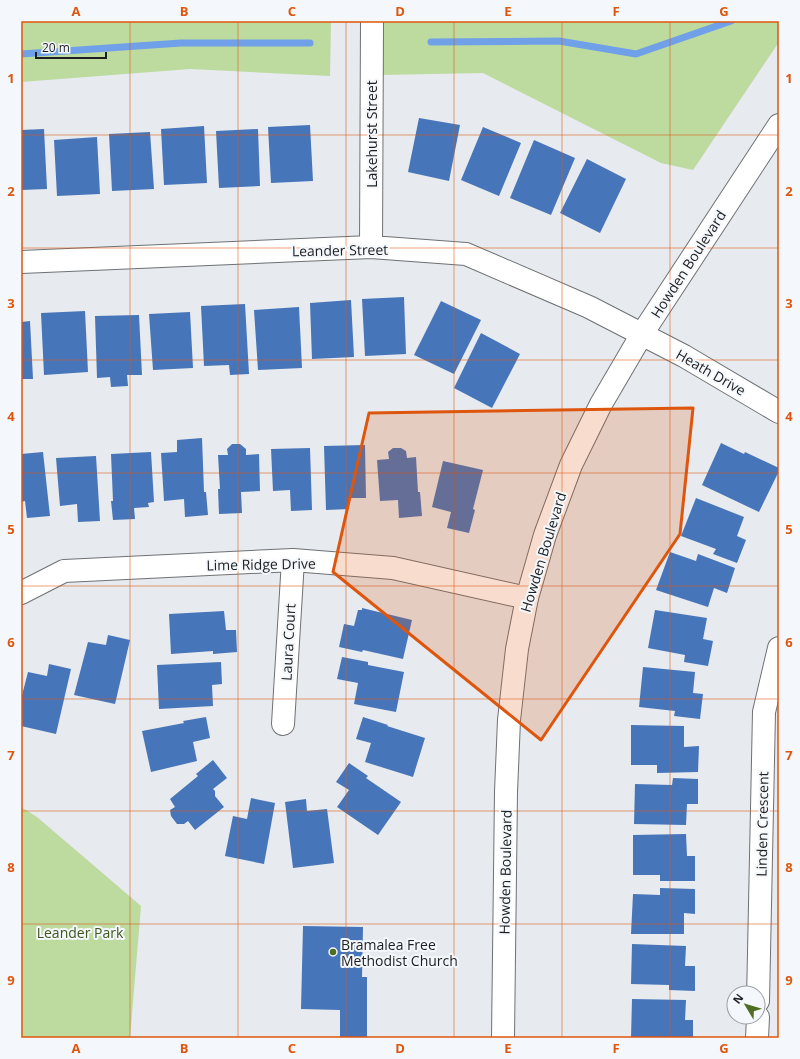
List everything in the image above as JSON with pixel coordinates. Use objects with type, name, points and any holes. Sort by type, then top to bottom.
[{"type":"street","name":"Lakehurst Street","points":[[371,247],[372,21]]},
{"type":"street","name":"Howden Boulevard","points":[[503,1038],[506,792],[509,728],[517,649],[527,598],[545,535],[571,465],[601,404],[642,334],[779,125]]},
{"type":"street","name":"Leander Street","points":[[21,262],[371,247],[466,254],[589,307],[642,334]]},
{"type":"street","name":"Heath Drive","points":[[642,334],[684,356],[779,412]]},
{"type":"street","name":"Lime Ridge Drive","points":[[21,593],[64,571],[292,560],[393,568],[527,598]]},
{"type":"street","name":"Laura Court","points":[[283,724],[292,560]]},
{"type":"street","name":"Linden Crescent","points":[[758,985],[764,712],[779,648]]},
{"type":"street","points":[[757,1038],[758,1025]]},
{"type":"highlighted area","points":[[693,408],[680,534],[541,740],[333,572],[369,413]]},
{"type":"green space","points":[[21,21],[331,21],[330,76],[190,69],[21,82]]},
{"type":"green space","points":[[380,21],[779,21],[779,42],[693,170],[661,163],[483,73],[381,75]]},
{"type":"green space","name":"Leander Park","points":[[21,807],[37,817],[141,906],[130,1038],[21,1038]]},
{"type":"building","points":[[419,118],[460,125],[449,181],[408,172]]},
{"type":"building","points":[[310,125],[313,181],[271,183],[268,127]]},
{"type":"building","points":[[204,126],[207,183],[164,185],[161,129]]},
{"type":"building","points":[[483,127],[521,143],[499,196],[461,180]]},
{"type":"building","points":[[44,129],[47,189],[21,190],[21,130]]},
{"type":"building","points":[[258,129],[260,186],[219,188],[216,131]]},
{"type":"building","points":[[150,132],[154,189],[112,191],[109,134]]},
{"type":"building","points":[[97,137],[100,194],[57,196],[54,140]]},
{"type":"building","points":[[534,140],[575,158],[551,215],[510,198]]},
{"type":"building","points":[[587,159],[626,179],[600,233],[560,213]]},
{"type":"building","points":[[404,297],[406,354],[365,356],[362,299]]},
{"type":"building","points":[[351,300],[354,357],[312,359],[310,303]]},
{"type":"building","points":[[441,301],[481,320],[454,374],[414,355]]},
{"type":"building","points":[[245,304],[249,374],[230,375],[229,365],[204,366],[201,306]]},
{"type":"building","points":[[299,307],[302,368],[258,370],[254,310]]},
{"type":"building","points":[[85,311],[88,372],[44,375],[41,313]]},
{"type":"building","points":[[190,312],[193,368],[153,370],[149,314]]},
{"type":"building","points":[[139,315],[142,375],[127,375],[128,386],[111,387],[110,377],[97,378],[95,316]]},
{"type":"building","points":[[30,321],[33,379],[21,379],[21,322]]},
{"type":"building","points":[[481,333],[520,354],[492,408],[454,388]]},
{"type":"building","points":[[202,438],[204,492],[206,492],[208,515],[185,517],[184,499],[164,501],[161,453],[177,452],[177,440]]},
{"type":"building","points":[[721,443],[744,454],[745,452],[779,468],[779,471],[759,512],[702,485]]},
{"type":"building","points":[[232,444],[240,444],[246,449],[246,455],[259,454],[260,491],[241,492],[242,513],[219,514],[218,489],[220,489],[218,455],[228,455],[227,449]]},
{"type":"building","points":[[365,445],[366,498],[348,498],[349,509],[326,510],[324,446]]},
{"type":"building","points":[[310,448],[312,510],[291,511],[290,490],[273,491],[271,449]]},
{"type":"building","points":[[393,448],[401,448],[406,451],[407,458],[416,457],[418,492],[420,492],[422,516],[399,518],[398,500],[380,501],[377,460],[389,459],[388,452]]},
{"type":"building","points":[[43,452],[50,516],[27,518],[25,501],[21,502],[21,454]]},
{"type":"building","points":[[151,452],[154,502],[148,503],[149,507],[134,508],[135,519],[113,520],[111,501],[113,501],[111,454]]},
{"type":"building","points":[[96,456],[100,521],[78,522],[77,504],[60,506],[56,458]]},
{"type":"building","points":[[443,461],[483,470],[473,509],[475,510],[469,533],[447,528],[451,512],[432,507]]},
{"type":"building","points":[[696,498],[744,517],[737,536],[746,540],[737,563],[713,554],[716,549],[681,536]]},
{"type":"building","points":[[670,552],[696,561],[698,554],[735,568],[727,593],[714,588],[708,607],[656,590]]},
{"type":"building","points":[[362,608],[412,620],[403,659],[363,650],[362,652],[339,647],[344,624],[354,626],[358,610],[362,610]]},
{"type":"building","points":[[655,610],[707,618],[703,639],[713,641],[708,666],[684,662],[685,655],[648,648]]},
{"type":"building","points":[[224,611],[226,630],[236,630],[237,652],[213,654],[213,651],[171,654],[169,614]]},
{"type":"building","points":[[108,635],[130,640],[115,704],[74,695],[88,642],[106,645]]},
{"type":"building","points":[[342,657],[368,662],[368,665],[404,672],[396,712],[354,704],[358,683],[337,679]]},
{"type":"building","points":[[221,662],[222,684],[212,685],[213,706],[159,709],[157,665]]},
{"type":"building","points":[[49,664],[71,669],[56,734],[21,726],[21,699],[28,672],[47,676]]},
{"type":"building","points":[[643,667],[695,672],[693,693],[703,694],[700,719],[674,716],[675,711],[639,707]]},
{"type":"building","points":[[206,717],[210,738],[193,742],[197,761],[151,772],[142,731]]},
{"type":"building","points":[[363,717],[425,738],[413,777],[365,762],[371,743],[356,739]]},
{"type":"building","points":[[631,725],[684,726],[684,747],[699,746],[698,772],[657,773],[657,765],[631,765]]},
{"type":"building","points":[[213,760],[227,778],[213,789],[215,791],[215,796],[224,807],[195,830],[188,821],[184,824],[177,824],[171,816],[170,810],[175,807],[170,799],[198,776],[196,774]]},
{"type":"building","points":[[349,763],[368,776],[366,778],[401,802],[378,835],[337,807],[349,790],[336,782]]},
{"type":"building","points":[[673,778],[698,779],[698,804],[687,804],[686,825],[634,824],[635,784],[672,785]]},
{"type":"building","points":[[251,798],[275,803],[264,864],[225,856],[233,816],[247,819]]},
{"type":"building","points":[[306,799],[307,811],[327,809],[334,863],[293,868],[285,802]]},
{"type":"building","points":[[686,834],[687,856],[695,856],[695,881],[660,881],[660,875],[633,875],[633,835]]},
{"type":"building","points":[[660,888],[695,889],[695,914],[684,913],[684,934],[631,934],[633,894],[660,895]]},
{"type":"building","name":"Bramalea Free Methodist Church","points":[[303,926],[363,927],[362,977],[367,977],[367,1038],[340,1038],[340,1010],[301,1009]]},
{"type":"building","points":[[632,944],[686,946],[685,966],[695,966],[695,991],[669,990],[669,985],[631,984]]},
{"type":"building","points":[[632,999],[686,1000],[685,1020],[693,1020],[693,1038],[631,1038]]},
{"type":"waterway","points":[[431,42],[559,41],[636,54],[731,21]]},
{"type":"waterway","points":[[21,54],[181,43],[310,43]]},
{"type":"place","name":"Bramalea Free Methodist Church","points":[[333,952]]}]
